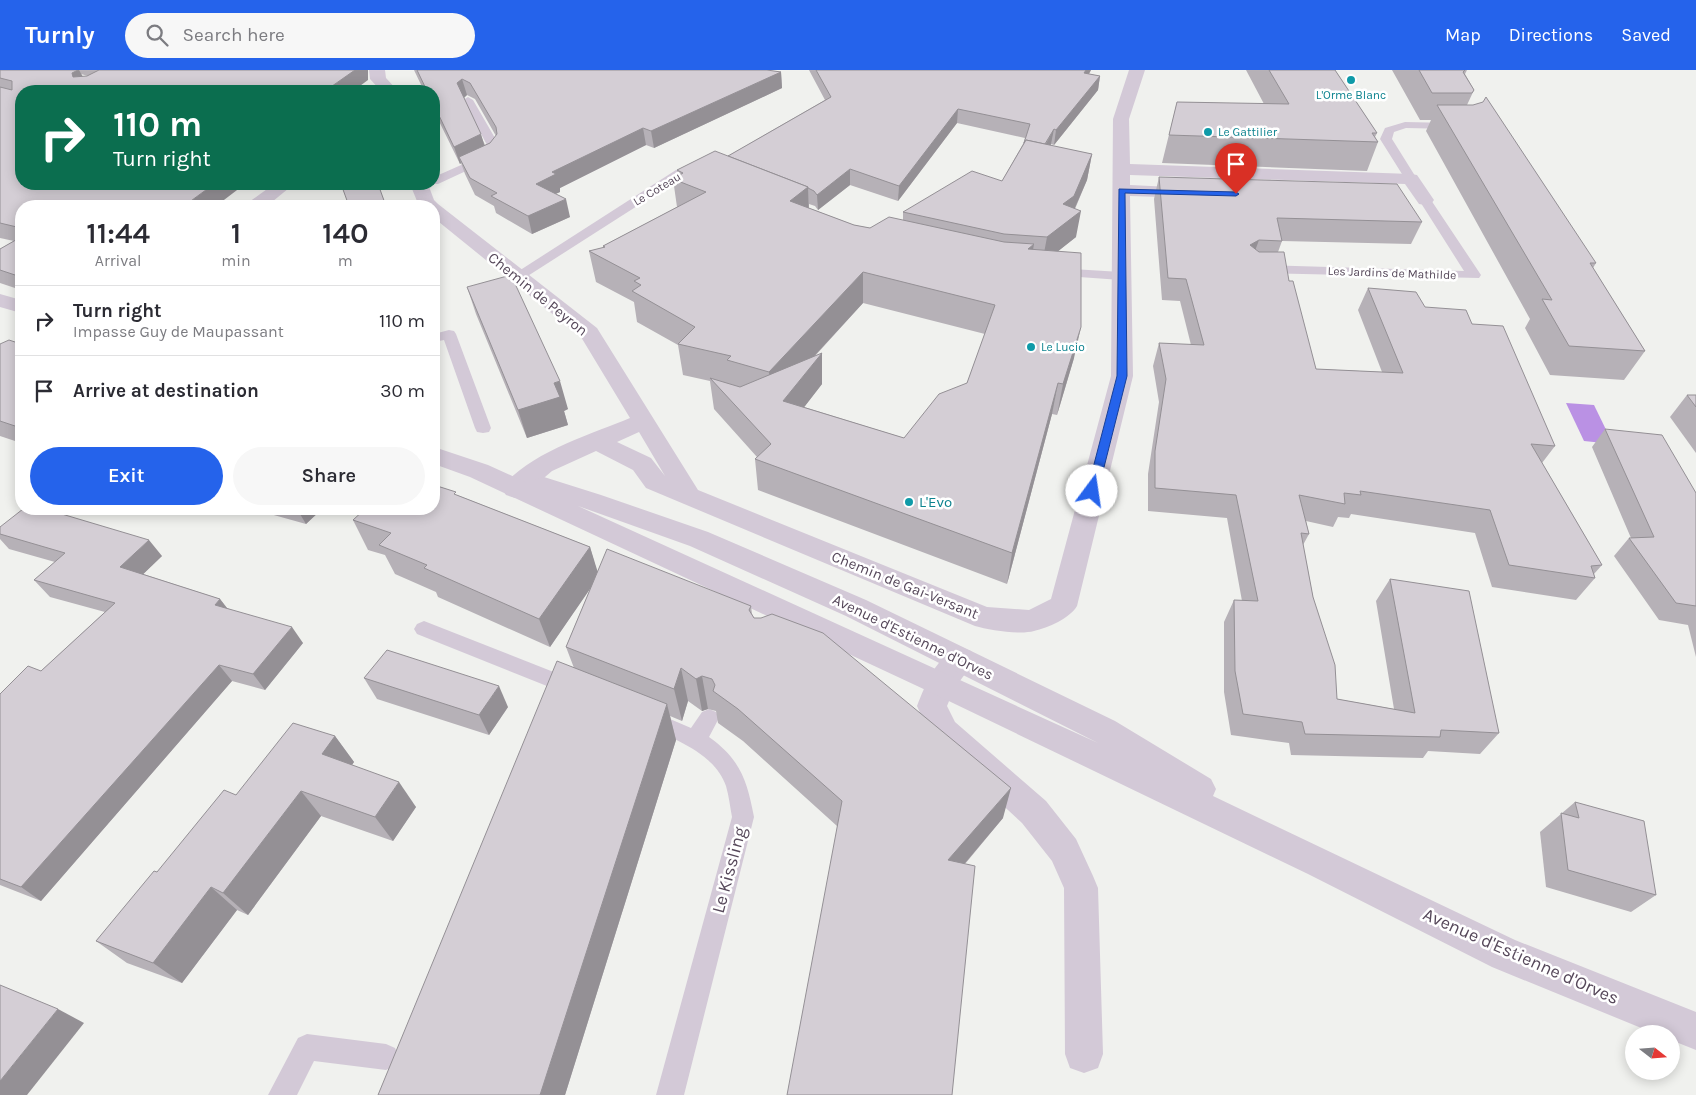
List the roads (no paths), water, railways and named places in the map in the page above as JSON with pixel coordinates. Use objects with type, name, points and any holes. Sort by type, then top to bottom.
[{"type":"street","points":[[377,70],[378,78],[384,85]]},
{"type":"street","name":"Chemin de Gai-Versant","points":[[597,442],[642,464],[655,482],[985,618],[1032,621],[1063,606],[1122,376],[1121,119],[1137,70]]},
{"type":"street","points":[[1121,180],[1411,179],[1425,200]]},
{"type":"street","points":[[1121,180],[1210,193]]},
{"type":"street","points":[[268,200],[279,190]]},
{"type":"street","points":[[1406,199],[1425,200]]},
{"type":"street","name":"Chemin de Peyron","points":[[440,214],[589,333],[644,421]]},
{"type":"street","points":[[0,300],[15,305]]},
{"type":"street","points":[[520,484],[543,465],[644,421],[689,496]]},
{"type":"street","name":"Avenue d'Estienne d'Orves","points":[[440,457],[520,484],[592,501],[699,539],[856,608],[951,671],[1320,863],[1505,954],[1696,1031]]},
{"type":"street","name":"Avenue d'Estienne d'Orves","points":[[520,484],[782,621],[951,671]]},
{"type":"street","points":[[951,671],[932,706],[943,731],[1034,812],[1064,850],[1080,888],[1084,1054]]},
{"type":"lane","points":[[440,178],[490,156],[494,151],[493,145],[468,100]]},
{"type":"lane","points":[[1411,179],[1386,138],[1389,130],[1405,125],[1460,126],[1466,124]]},
{"type":"lane","name":"Le Coteau","points":[[518,276],[680,173],[698,169],[717,174]]},
{"type":"lane","name":"Les Jardins de Mathilde","points":[[1251,268],[1474,275],[1425,200]]},
{"type":"lane","points":[[1046,271],[1121,276]]},
{"type":"lane","points":[[440,336],[450,334],[483,428]]},
{"type":"lane","points":[[424,629],[590,696]]},
{"type":"lane","name":"Le Kissling","points":[[627,710],[683,732],[721,758],[737,785],[742,817],[670,1095]]},
{"type":"lane","points":[[695,740],[709,718]]},
{"type":"lane","points":[[282,1095],[307,1047],[386,1057]]},
{"type":"place","name":"L'Orme Blanc","points":[[1351,80]]},
{"type":"place","name":"Le Gattilier","points":[[1208,132]]},
{"type":"place","name":"Le Lucio","points":[[1031,347]]},
{"type":"place","name":"L'Evo","points":[[909,502]]}]
